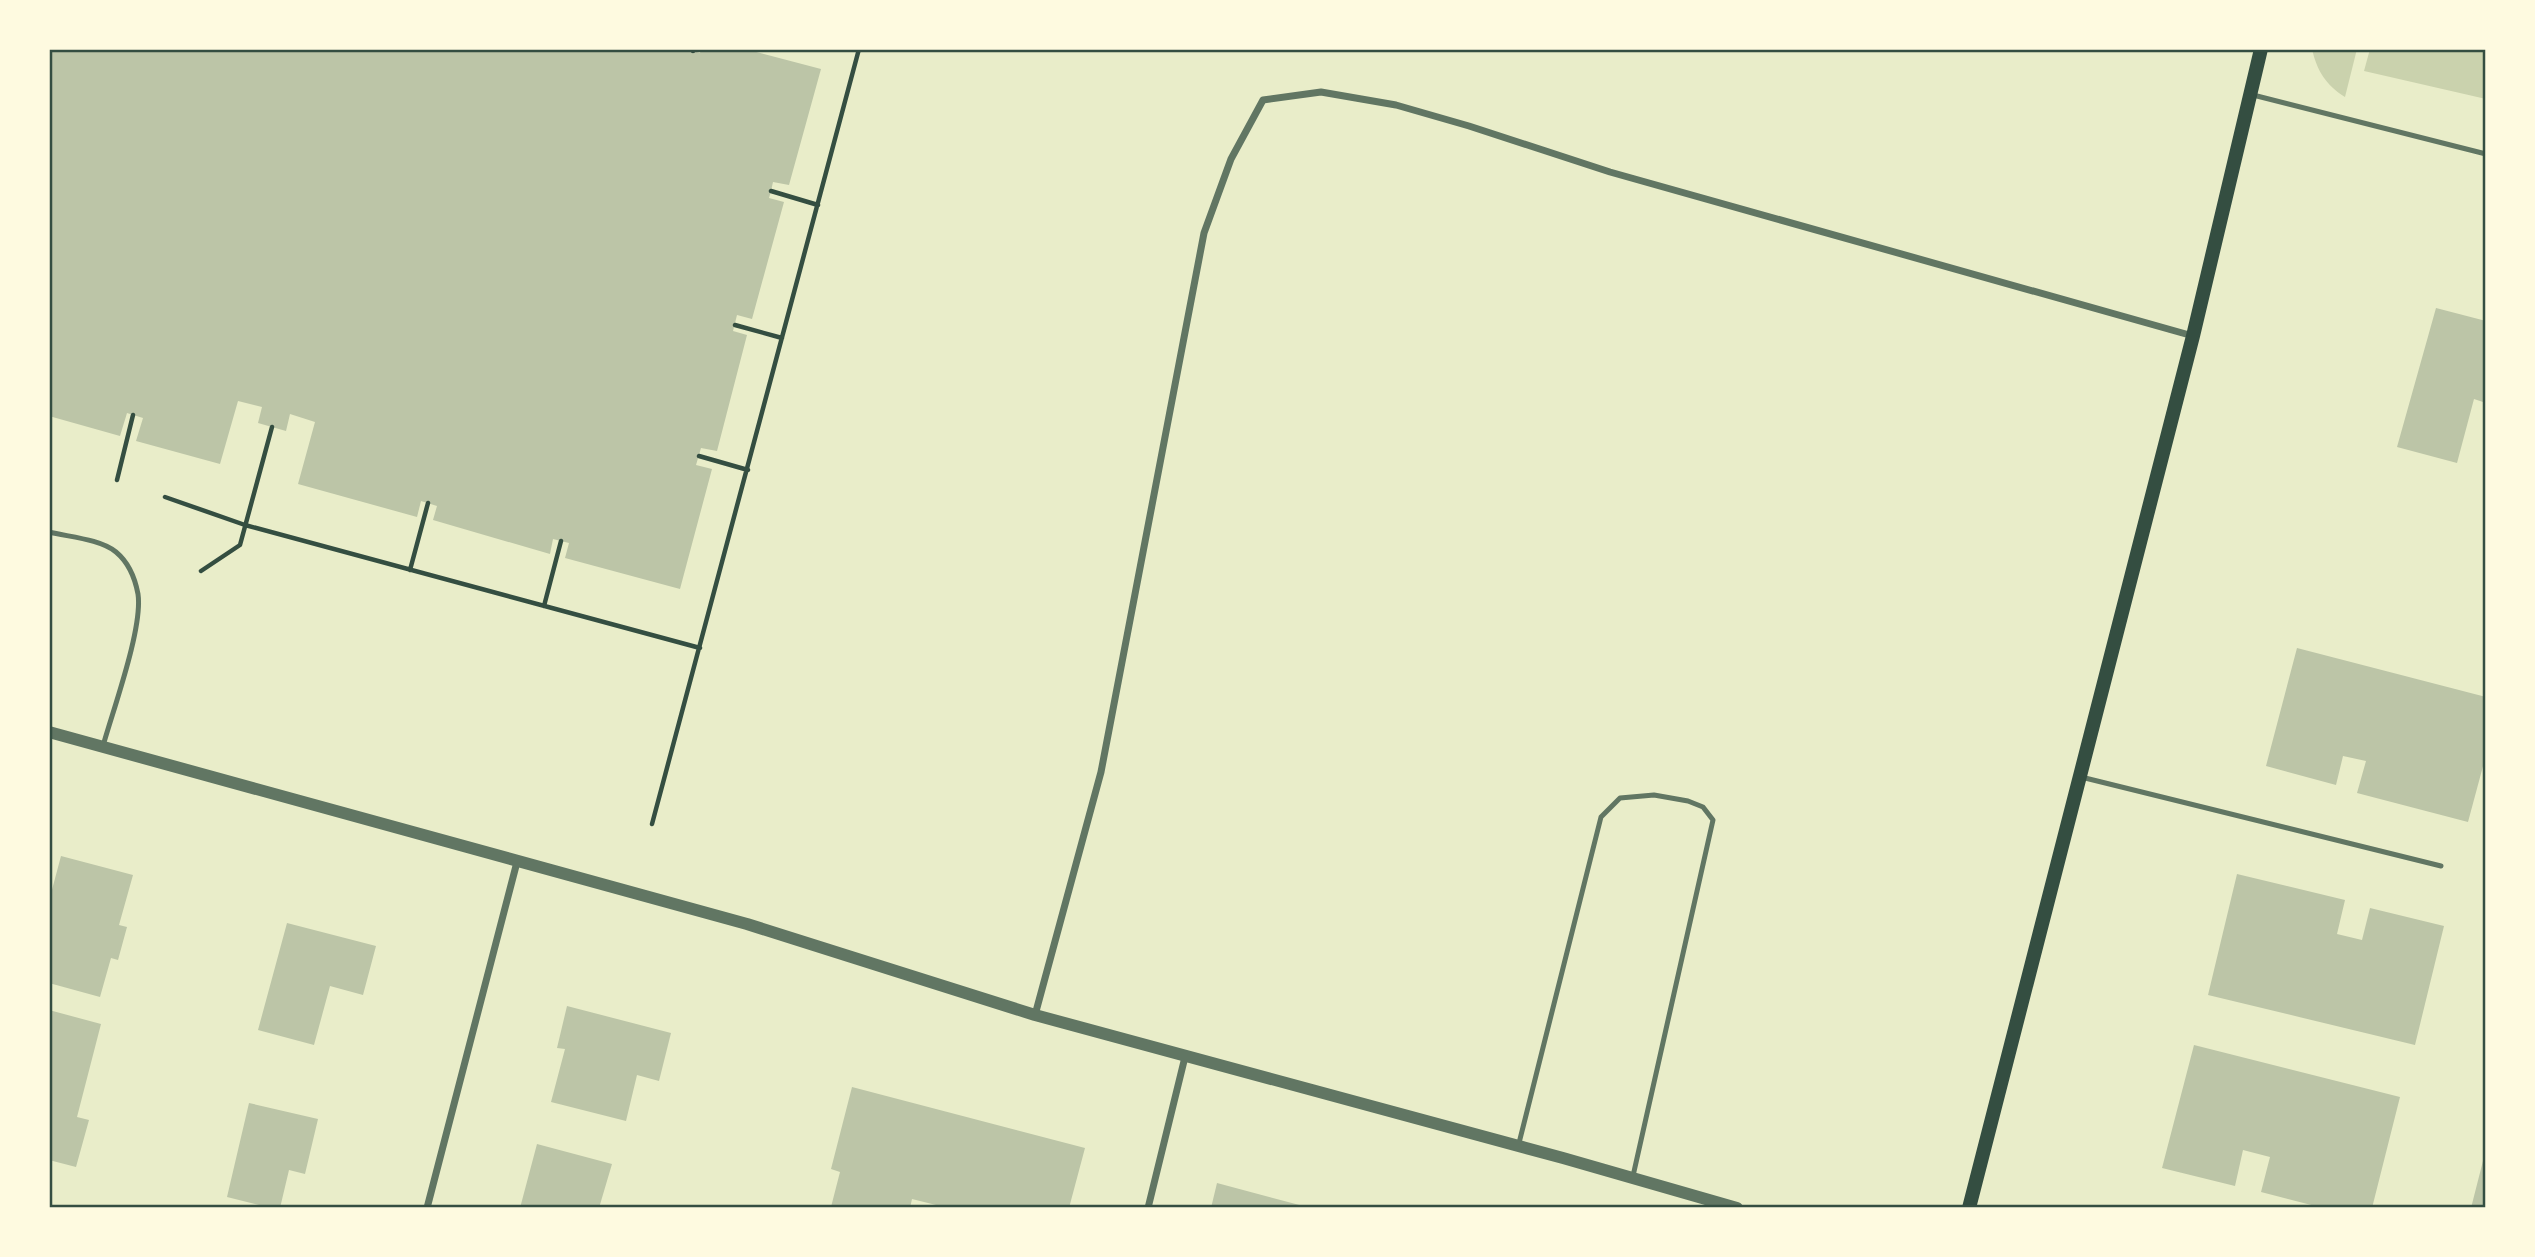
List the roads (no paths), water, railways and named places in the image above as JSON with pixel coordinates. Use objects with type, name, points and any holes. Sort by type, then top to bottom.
[{"type":"main road","points":[[1969,1208],[2193,336],[2261,49]]},
{"type":"street","points":[[1035,1015],[1101,772],[1204,233],[1231,159],[1263,100],[1321,92],[1396,105],[1610,172],[2193,336]]},
{"type":"street","points":[[49,732],[747,924],[1035,1015],[1737,1208]]},
{"type":"street","points":[[428,1208],[517,862]]},
{"type":"street","points":[[1148,1208],[1185,1057]]},
{"type":"lane","points":[[2250,94],[2486,154]]},
{"type":"lane","points":[[49,532],[96,543],[115,551],[131,569],[138,596],[136,627],[103,746]]},
{"type":"lane","points":[[2081,777],[2441,866]]},
{"type":"lane","points":[[1518,1147],[1601,817],[1620,798],[1654,794],[1688,801],[1703,807],[1713,820],[1632,1178]]}]
